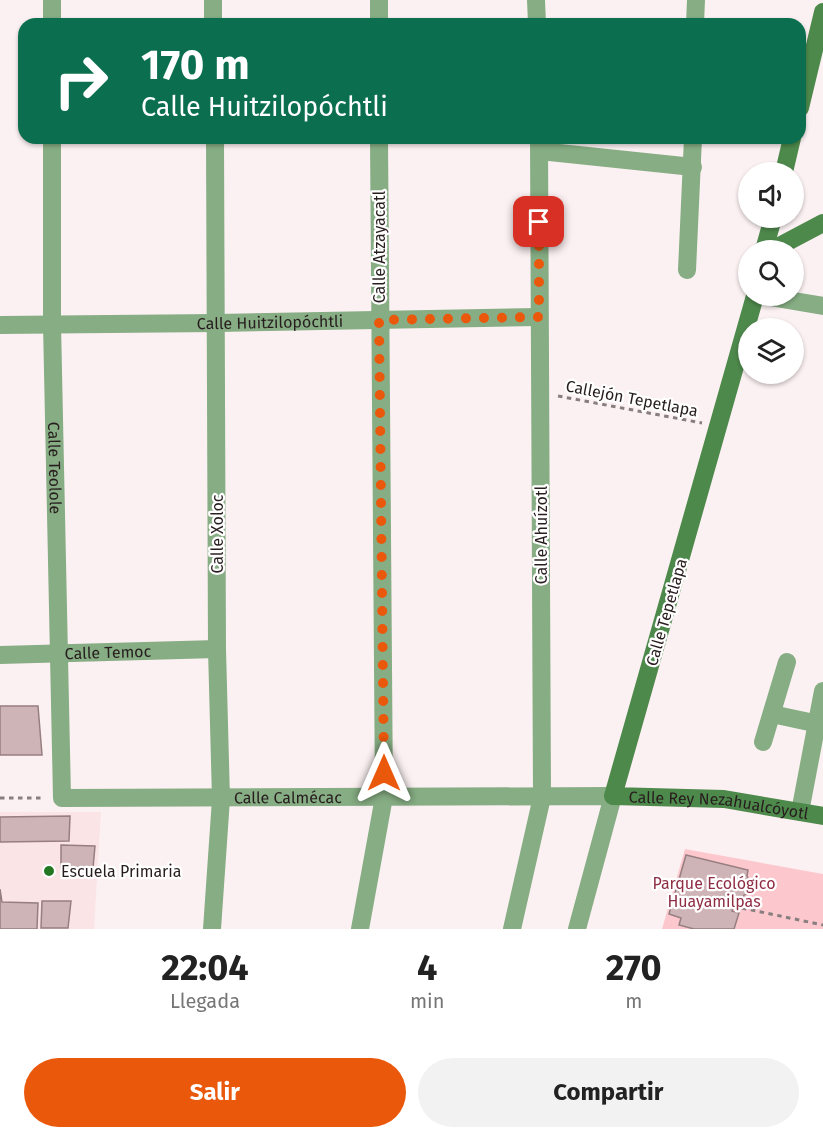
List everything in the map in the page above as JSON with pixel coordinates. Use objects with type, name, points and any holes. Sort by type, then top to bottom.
[{"type":"street","points":[[52,0],[52,18]]},
{"type":"street","points":[[213,0],[213,18]]},
{"type":"street","points":[[379,0],[379,18]]},
{"type":"street","points":[[536,0],[537,18]]},
{"type":"street","points":[[695,18],[696,0]]},
{"type":"street","points":[[806,83],[823,12]]},
{"type":"street","name":"Calle Teolole","points":[[52,144],[52,324],[62,798]]},
{"type":"street","name":"Calle Xoloc","points":[[212,929],[221,799],[217,649],[215,144]]},
{"type":"street","name":"Calle Atzayacatl","points":[[360,929],[384,797],[379,144]]},
{"type":"street","points":[[540,144],[693,167]]},
{"type":"street","name":"Calle Ahuízotl","points":[[512,929],[542,796],[540,144]]},
{"type":"street","points":[[687,270],[693,144]]},
{"type":"street","points":[[786,162],[791,144]]},
{"type":"street","points":[[791,240],[823,223]]},
{"type":"street","points":[[804,303],[823,306]]},
{"type":"street","name":"Calle Tepetlapa","points":[[577,929],[752,306]]},
{"type":"street","name":"Calle Huitzilopóchtli","points":[[0,325],[539,317]]},
{"type":"street","name":"Calle Temoc","points":[[0,655],[217,649]]},
{"type":"street","points":[[763,742],[787,662]]},
{"type":"street","points":[[800,812],[820,724],[823,690]]},
{"type":"street","points":[[772,714],[820,724]]},
{"type":"street","name":"Calle Calmécac","points":[[62,798],[613,796]]},
{"type":"street","name":"Calle Rey Nezahualcóyotl","points":[[613,796],[724,800],[823,816]]},
{"type":"path","name":"Callejón Tepetlapa","points":[[541,393],[719,426]]},
{"type":"path","points":[[0,798],[62,798]]},
{"type":"path","points":[[742,908],[823,925]]},
{"type":"shaded area","name":"Escuela Primaria","points":[[0,812],[101,812],[94,929],[0,929]]},
{"type":"green space","name":"Parque Ecológico Huayamilpas","points":[[685,849],[823,874],[823,929],[662,929]]},
{"type":"building","points":[[0,706],[38,706],[42,755],[0,755]]},
{"type":"building","points":[[70,816],[69,841],[0,842],[0,817]]},
{"type":"building","points":[[61,845],[95,846],[93,868],[61,868]]},
{"type":"building","points":[[686,855],[748,870],[747,876],[751,884],[742,903],[735,901],[732,911],[739,913],[734,929],[694,929],[679,925],[681,918],[669,914]]},
{"type":"building","points":[[0,889],[2,902],[38,903],[37,929],[0,929]]},
{"type":"building","points":[[42,901],[71,901],[68,928],[41,928]]},
{"type":"place","name":"Escuela Primaria","points":[[49,871]]},
{"type":"route","points":[[384,773],[379,320],[539,317],[539,222]]}]
